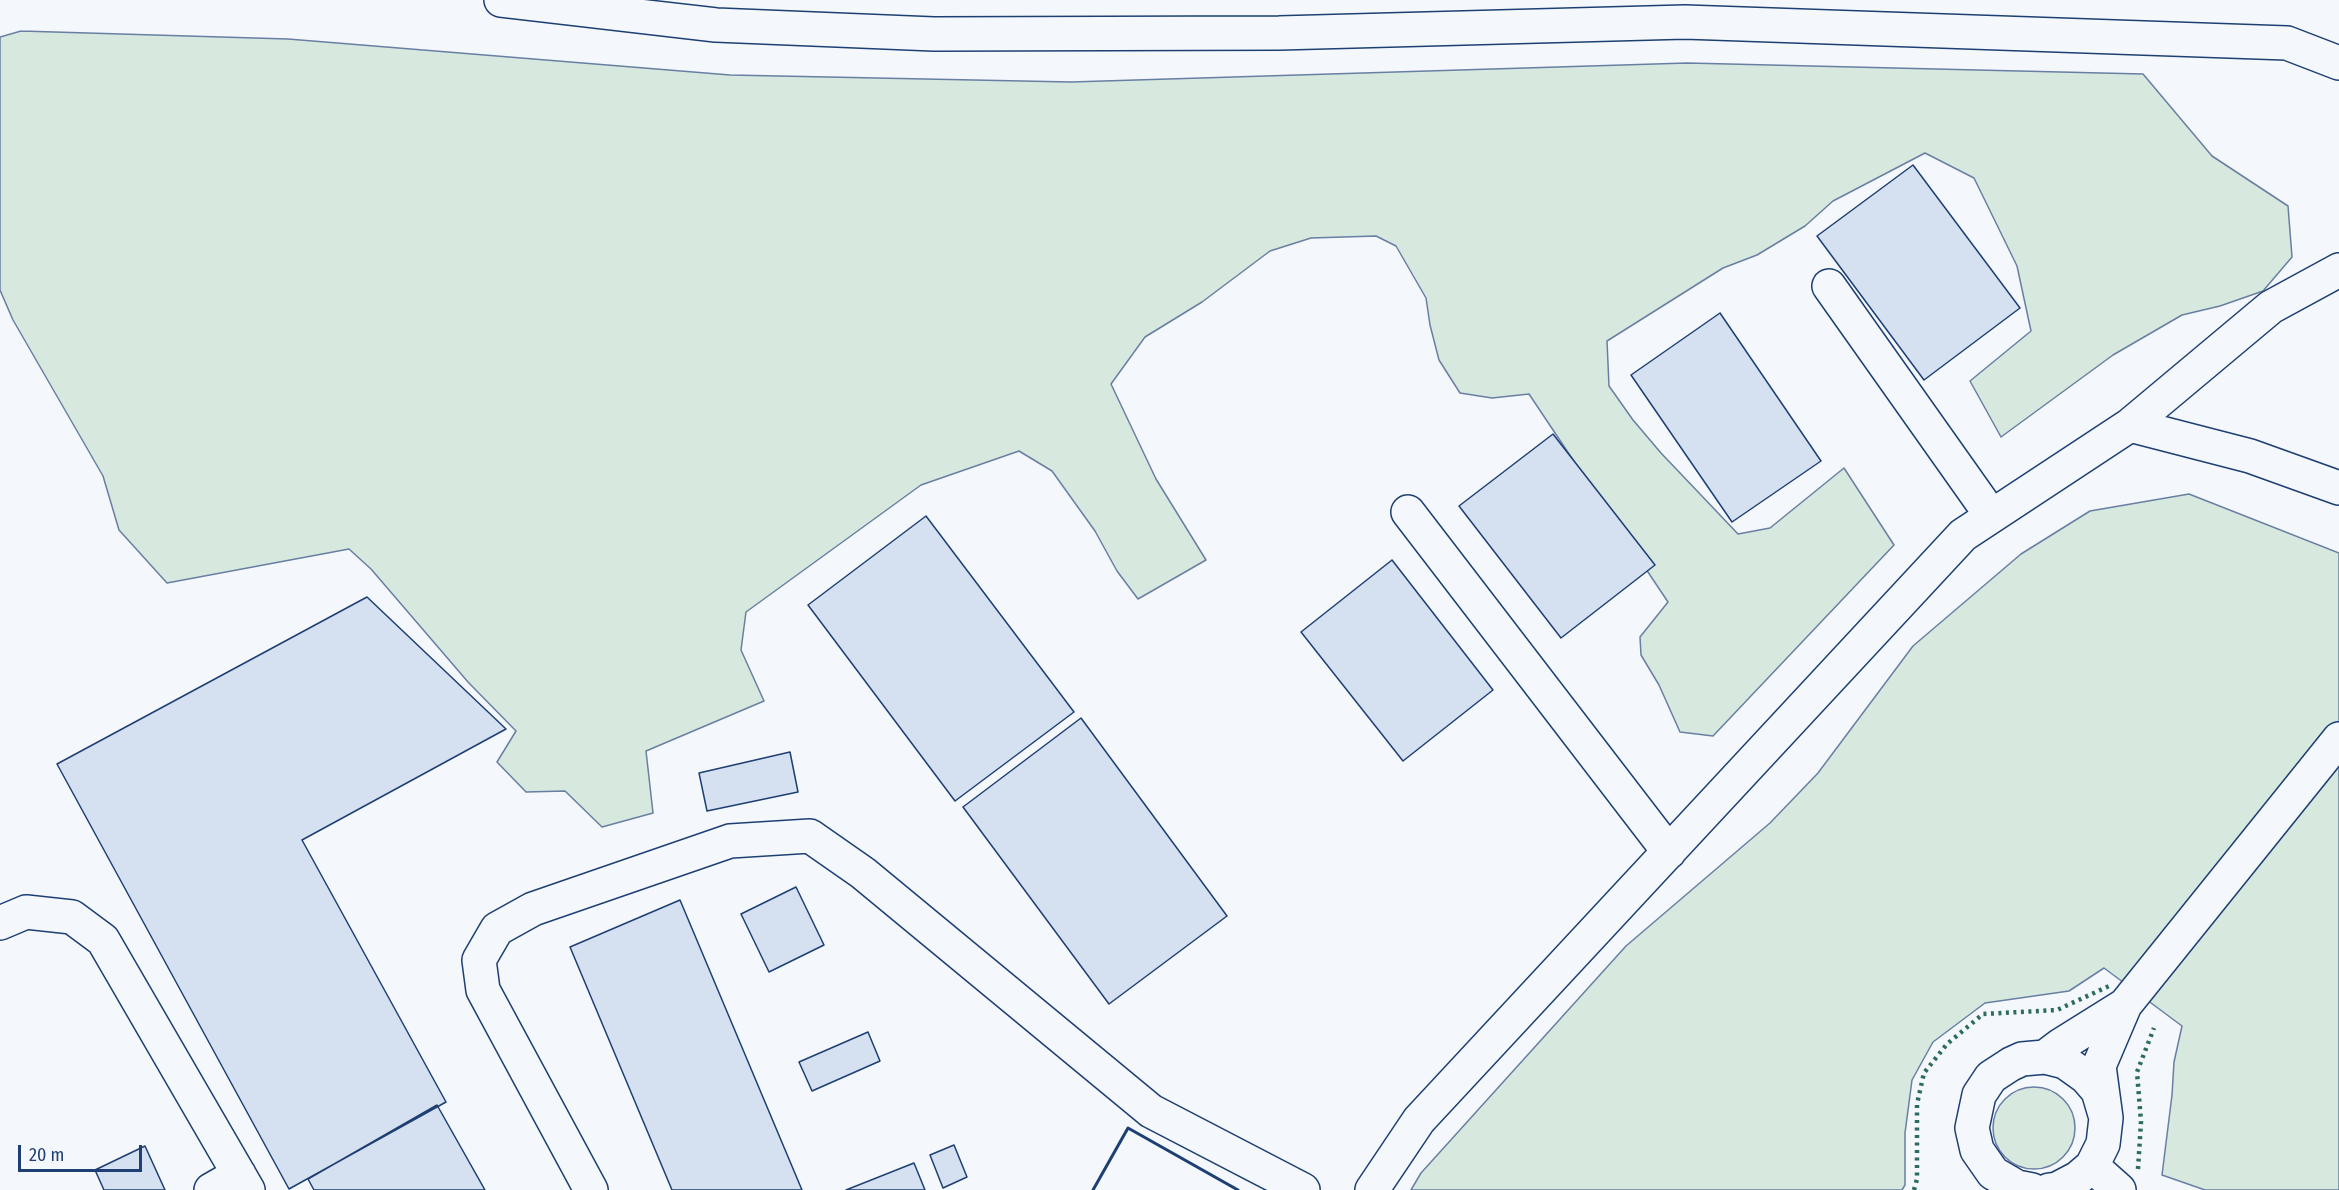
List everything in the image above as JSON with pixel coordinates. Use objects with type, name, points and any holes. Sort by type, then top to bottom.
[{"type":"lane","points":[[501,0],[716,25],[934,34],[1279,33],[1685,22],[2287,43],[2339,63]]},
{"type":"lane","points":[[1372,1190],[1419,1120],[1963,535],[2130,425],[2271,307],[2339,270]]},
{"type":"lane","points":[[1829,286],[1992,515]]},
{"type":"lane","points":[[2130,425],[2250,456],[2339,488]]},
{"type":"lane","points":[[1408,512],[1669,852]]},
{"type":"lane","points":[[2049,1190],[2057,1189],[2079,1178],[2092,1166],[2103,1144],[2106,1118],[2099,1066],[2125,1005],[2339,739]]},
{"type":"lane","points":[[591,1190],[483,990],[479,960],[497,928],[533,909],[730,841],[810,836],[862,873],[1151,1111],[1303,1190]]},
{"type":"lane","points":[[0,923],[26,912],[72,917],[103,940],[243,1182],[211,1190]]},
{"type":"lane","points":[[2045,1057],[2125,1005]]},
{"type":"lane","points":[[2032,1190],[1984,1181],[1972,1128],[1979,1095],[1991,1077],[2022,1059],[2045,1057],[2064,1062],[2086,1077],[2098,1091],[2106,1118]]},
{"type":"lane","points":[[2092,1166],[2119,1190]]},
{"type":"shaded area","points":[[21,31],[288,39],[730,75],[1071,82],[1687,63],[2143,74],[2212,156],[2288,206],[2292,257],[2263,291],[2220,306],[2182,315],[2113,355],[2001,437],[1970,381],[2031,331],[2017,266],[1974,178],[1925,153],[1833,201],[1805,226],[1757,255],[1723,268],[1607,341],[1609,386],[1633,420],[1661,453],[1738,534],[1770,528],[1844,468],[1894,545],[1713,736],[1680,732],[1659,685],[1641,655],[1640,637],[1668,602],[1529,394],[1492,398],[1460,393],[1439,360],[1426,298],[1396,246],[1376,236],[1311,238],[1270,251],[1202,302],[1145,337],[1111,384],[1156,479],[1206,560],[1138,599],[1117,571],[1095,531],[1052,471],[1019,451],[921,485],[746,612],[741,650],[764,701],[646,751],[653,813],[602,827],[565,791],[526,792],[497,762],[516,731],[468,682],[371,569],[349,549],[167,583],[119,530],[103,476],[13,320],[0,290],[0,37]]},
{"type":"shaded area","points":[[2189,494],[2339,553],[2339,1190],[2205,1190],[2162,1175],[2174,1062],[2182,1026],[2104,968],[2069,991],[1985,1003],[1933,1042],[1912,1080],[1905,1133],[1905,1185],[1902,1190],[1411,1190],[1421,1173],[1626,946],[1770,823],[1818,773],[1913,646],[2021,554],[2090,511]]},
{"type":"shaded area","points":[[2026,1087],[2042,1087],[2057,1093],[2069,1105],[2075,1120],[2075,1136],[2069,1151],[2057,1163],[2042,1169],[2026,1169],[2011,1163],[1999,1151],[1993,1136],[1993,1120],[1999,1105],[2011,1093]]},
{"type":"building","points":[[1913,165],[2020,308],[1924,380],[1817,236]]},
{"type":"building","points":[[1720,313],[1821,461],[1732,522],[1631,375]]},
{"type":"building","points":[[1553,434],[1655,565],[1561,638],[1459,506]]},
{"type":"building","points":[[926,516],[1074,712],[955,801],[808,605]]},
{"type":"building","points":[[1392,560],[1493,690],[1403,761],[1301,632]]},
{"type":"building","points":[[367,597],[506,729],[302,840],[446,1102],[289,1189],[57,764]]},
{"type":"building","points":[[1081,718],[1227,916],[1109,1004],[963,807]]},
{"type":"building","points":[[790,752],[798,792],[707,811],[699,773]]},
{"type":"building","points":[[796,887],[824,945],[769,972],[741,914]]},
{"type":"building","points":[[680,900],[802,1190],[672,1190],[570,947]]},
{"type":"building","points":[[868,1032],[880,1061],[812,1091],[799,1062]]},
{"type":"building","points":[[437,1105],[485,1190],[314,1190],[308,1179]]},
{"type":"building","points":[[954,1145],[967,1177],[943,1188],[930,1155]]},
{"type":"building","points":[[145,1146],[165,1190],[104,1190],[95,1170]]},
{"type":"building","points":[[914,1163],[925,1190],[846,1190]]},
{"type":"hedge","points":[[1914,1190],[1917,1179],[1917,1104],[1924,1073],[1947,1044],[1983,1014],[2057,1010],[2109,986]]},
{"type":"hedge","points":[[2138,1169],[2141,1122],[2137,1072],[2154,1028]]},
{"type":"wall","points":[[1093,1190],[1128,1128],[1238,1190]]}]
